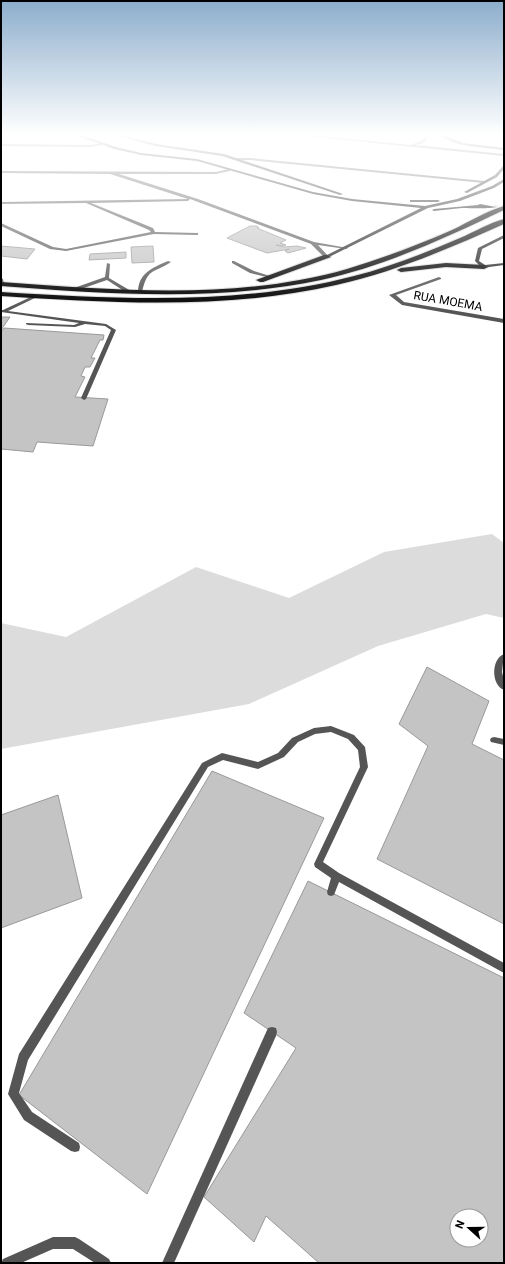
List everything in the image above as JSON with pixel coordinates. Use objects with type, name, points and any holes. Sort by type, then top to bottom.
[{"type":"highway","points":[[1,282],[76,289],[180,293],[294,282],[348,270],[406,252],[504,208]]},
{"type":"highway","points":[[337,283],[414,259],[504,221]]},
{"type":"highway","points":[[230,289],[271,277],[327,257]]},
{"type":"highway","points":[[1,294],[126,301],[203,300],[294,291],[408,268],[446,265],[484,267]]},
{"type":"main road","points":[[318,194],[336,198],[425,207],[458,200],[474,194]]},
{"type":"main road","points":[[346,194],[373,198],[439,201]]},
{"type":"main road","points":[[327,257],[425,207],[459,194]]},
{"type":"main road","points":[[458,200],[494,207]]},
{"type":"main road","points":[[416,212],[485,206]]},
{"type":"main road","points":[[504,236],[480,248],[477,257],[477,261],[484,267],[504,264]]},
{"type":"street","points":[[177,194],[312,243],[346,248]]},
{"type":"street","points":[[1,202],[196,200]]},
{"type":"street","points":[[84,202],[151,229],[154,234]]},
{"type":"street","points":[[1,224],[52,248],[66,250],[154,234],[196,234]]},
{"type":"street","points":[[312,243],[327,257]]},
{"type":"street","name":"RUA MOEMA","points":[[439,278],[392,295],[402,303],[490,319],[504,320]]},
{"type":"street","points":[[504,657],[499,665],[498,673],[500,683],[504,687]]},
{"type":"lane","points":[[140,292],[143,277],[148,270],[169,262]]},
{"type":"lane","points":[[233,262],[252,272],[271,277]]},
{"type":"lane","points":[[107,278],[108,264]]},
{"type":"lane","points":[[76,289],[107,278]]},
{"type":"lane","points":[[107,278],[129,292]]},
{"type":"lane","points":[[2,311],[35,296]]},
{"type":"lane","points":[[2,311],[106,325],[114,330],[84,398]]},
{"type":"lane","points":[[28,324],[75,326],[86,322]]},
{"type":"lane","points":[[75,1147],[28,1116],[12,1094],[23,1058],[205,765],[222,756],[258,766],[281,755],[295,740],[314,731],[331,729],[351,736],[362,749],[364,767],[318,864],[336,876],[504,968]]},
{"type":"lane","points":[[494,740],[504,742]]},
{"type":"lane","points":[[331,892],[336,876]]},
{"type":"lane","points":[[168,1263],[272,1032]]},
{"type":"lane","points":[[7,1263],[53,1243],[75,1243],[105,1263]]},
{"type":"shaded area","points":[[492,534],[504,543],[504,618],[486,614],[378,646],[249,704],[1,749],[1,623],[66,637],[196,567],[289,598],[384,552]]},
{"type":"building","points":[[250,226],[257,226],[259,228],[257,228],[286,240],[280,243],[286,245],[276,245],[284,247],[297,246],[306,248],[288,253],[285,251],[289,249],[267,253],[227,238]]},
{"type":"building","points":[[1,246],[35,249],[27,259],[1,256]]},
{"type":"building","points":[[153,246],[154,262],[132,263],[131,247]]},
{"type":"building","points":[[126,252],[126,258],[89,260],[90,254]]},
{"type":"building","points":[[1,317],[10,317],[1,330]]},
{"type":"building","points":[[4,328],[104,335],[103,340],[100,340],[91,358],[95,358],[90,367],[85,367],[81,376],[85,377],[75,397],[108,399],[93,446],[37,442],[33,452],[1,449],[1,332]]},
{"type":"building","points":[[427,667],[489,701],[472,744],[504,760],[504,924],[377,859],[428,746],[399,724]]},
{"type":"building","points":[[212,771],[324,818],[147,1194],[19,1095]]},
{"type":"building","points":[[58,795],[82,898],[1,928],[1,815]]},
{"type":"building","points":[[308,881],[504,978],[504,1263],[319,1263],[266,1216],[254,1242],[204,1197],[296,1048],[244,1013]]},
{"type":"tunnel","points":[[494,207],[504,208]]}]
